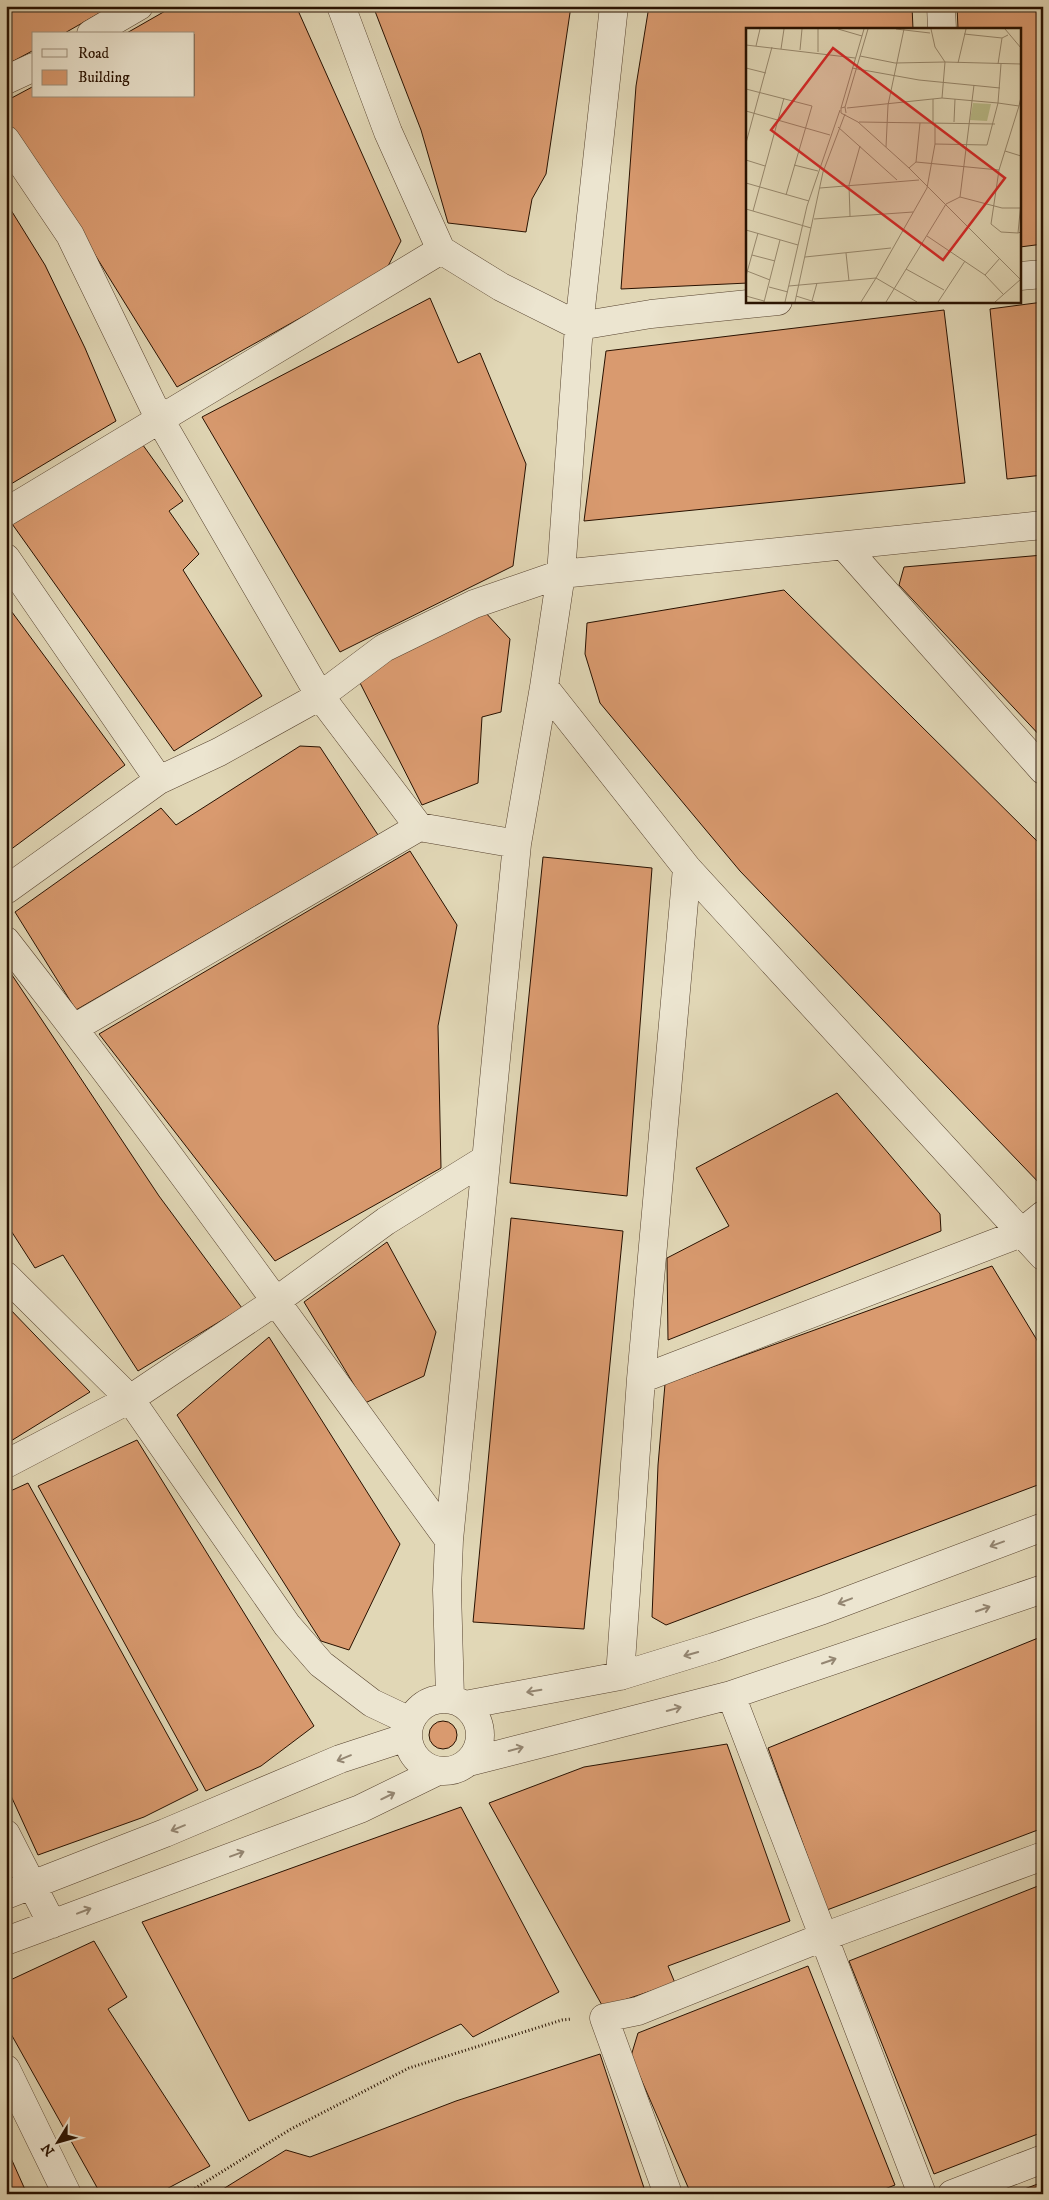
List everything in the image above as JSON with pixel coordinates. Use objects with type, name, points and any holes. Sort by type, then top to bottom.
[{"type":"street","points":[[95,32],[140,6]]},
{"type":"street","points":[[341,6],[388,132],[442,250],[501,287],[579,326],[651,314],[768,302]]},
{"type":"street","points":[[469,1762],[478,1749],[480,1733],[476,1717],[457,1702],[447,1590],[449,1540],[518,844],[544,688],[560,574],[579,326],[614,6]]},
{"type":"street","points":[[941,6],[942,28]]},
{"type":"street","points":[[6,80],[32,68]]},
{"type":"street","points":[[6,140],[70,235],[159,418],[320,696],[419,827]]},
{"type":"street","points":[[6,512],[159,418],[442,250]]},
{"type":"street","points":[[1022,276],[1043,274]]},
{"type":"street","points":[[6,890],[159,780],[219,752],[320,696],[384,648],[474,604],[560,574],[1043,525]]},
{"type":"street","points":[[845,546],[1043,770]]},
{"type":"street","points":[[6,558],[159,780]]},
{"type":"street","points":[[544,688],[687,868],[1043,1256]]},
{"type":"street","points":[[74,1028],[419,827],[518,844]]},
{"type":"street","points":[[620,1676],[641,1379],[687,868]]},
{"type":"street","points":[[6,941],[74,1028],[276,1301],[449,1540]]},
{"type":"street","points":[[6,1464],[130,1399],[276,1301],[386,1221],[486,1159]]},
{"type":"street","points":[[641,1379],[1021,1233],[1043,1215]]},
{"type":"street","points":[[6,1276],[130,1399],[293,1631],[322,1664],[342,1681],[408,1729]]},
{"type":"street","points":[[438,1771],[423,1765],[412,1753],[408,1729],[419,1708],[434,1700],[457,1702],[620,1676],[823,1610],[1043,1527]]},
{"type":"street","points":[[6,1942],[360,1809],[438,1771],[455,1770],[469,1762],[731,1695],[1043,1589]]},
{"type":"street","points":[[731,1695],[922,2194]]},
{"type":"street","points":[[6,1895],[288,1783],[408,1729]]},
{"type":"street","points":[[6,1834],[52,1924]]},
{"type":"street","points":[[668,2194],[604,2018],[638,2011],[823,1938],[1043,1856]]},
{"type":"street","points":[[6,2069],[66,2194]]},
{"type":"street","points":[[952,2194],[1043,2159]]},
{"type":"path","points":[[186,2194],[291,2129],[409,2068],[562,2020],[604,2018]]},
{"type":"building","points":[[6,6],[112,6],[66,32],[32,32],[32,51],[6,65]]},
{"type":"building","points":[[174,6],[296,6],[401,241],[386,270],[177,387],[38,163],[6,120],[6,101],[32,87],[32,98],[195,98],[195,32],[128,32]]},
{"type":"building","points":[[373,6],[571,6],[546,174],[532,199],[526,232],[448,223],[421,130]]},
{"type":"building","points":[[649,6],[912,6],[913,28],[746,28],[746,283],[621,289],[636,86]]},
{"type":"building","points":[[957,6],[1043,6],[1043,244],[1022,247],[1022,28],[958,28]]},
{"type":"building","points":[[6,202],[45,265],[85,348],[116,421],[6,487]]},
{"type":"building","points":[[430,298],[458,363],[480,353],[526,464],[513,566],[340,652],[202,417]]},
{"type":"building","points":[[1043,302],[1043,475],[1007,479],[990,309]]},
{"type":"building","points":[[944,310],[965,483],[584,521],[606,351]]},
{"type":"building","points":[[140,441],[183,501],[169,511],[199,554],[183,570],[262,696],[174,751],[10,521]]},
{"type":"building","points":[[1043,555],[1043,739],[899,585],[904,567]]},
{"type":"building","points":[[784,590],[1043,847],[1043,1187],[740,871],[600,703],[585,654],[587,623]]},
{"type":"building","points":[[6,604],[125,765],[6,853]]},
{"type":"building","points":[[484,611],[510,639],[501,712],[482,717],[478,783],[422,805],[357,677]]},
{"type":"building","points":[[300,746],[320,747],[378,835],[76,1010],[15,912],[161,808],[176,825]]},
{"type":"building","points":[[410,851],[457,925],[438,1026],[441,1168],[275,1261],[99,1034]]},
{"type":"building","points":[[543,857],[652,868],[627,1196],[510,1183]]},
{"type":"building","points":[[6,966],[159,1196],[242,1308],[138,1371],[63,1255],[35,1268],[6,1223]]},
{"type":"building","points":[[837,1093],[940,1214],[941,1231],[668,1340],[667,1258],[729,1226],[696,1168]]},
{"type":"building","points":[[511,1218],[623,1231],[584,1629],[473,1622]]},
{"type":"building","points":[[387,1242],[436,1332],[424,1376],[365,1403],[304,1302]]},
{"type":"building","points":[[992,1266],[1043,1350],[1043,1483],[666,1625],[652,1617],[658,1465],[665,1384]]},
{"type":"building","points":[[6,1305],[90,1392],[6,1444]]},
{"type":"building","points":[[269,1337],[400,1544],[349,1650],[321,1641],[177,1415]]},
{"type":"building","points":[[137,1440],[314,1726],[261,1766],[206,1791],[38,1486]]},
{"type":"building","points":[[28,1483],[198,1790],[144,1817],[38,1855],[6,1785],[6,1493]]},
{"type":"building","points":[[1043,1636],[1043,1828],[827,1910],[768,1748]]},
{"type":"building","points":[[443,1721],[453,1725],[457,1735],[453,1745],[443,1749],[433,1745],[429,1735],[433,1725]]},
{"type":"building","points":[[727,1744],[790,1921],[668,1966],[675,1983],[603,2007],[489,1803],[584,1767]]},
{"type":"building","points":[[461,1807],[559,1992],[473,2037],[461,2024],[249,2121],[142,1922]]},
{"type":"building","points":[[1043,1884],[1043,2132],[934,2174],[849,1961]]},
{"type":"building","points":[[94,1941],[127,1997],[108,2009],[210,2166],[157,2194],[102,2194],[99,2191],[6,2025],[6,1982]]},
{"type":"building","points":[[808,1966],[895,2185],[872,2194],[691,2194],[631,2056],[638,2033]]},
{"type":"building","points":[[600,2054],[646,2194],[215,2194],[286,2150],[310,2157],[456,2101]]},
{"type":"building","points":[[6,2147],[27,2194],[6,2194]]},
{"type":"building","points":[[1043,2182],[1043,2194],[1011,2194]]}]
